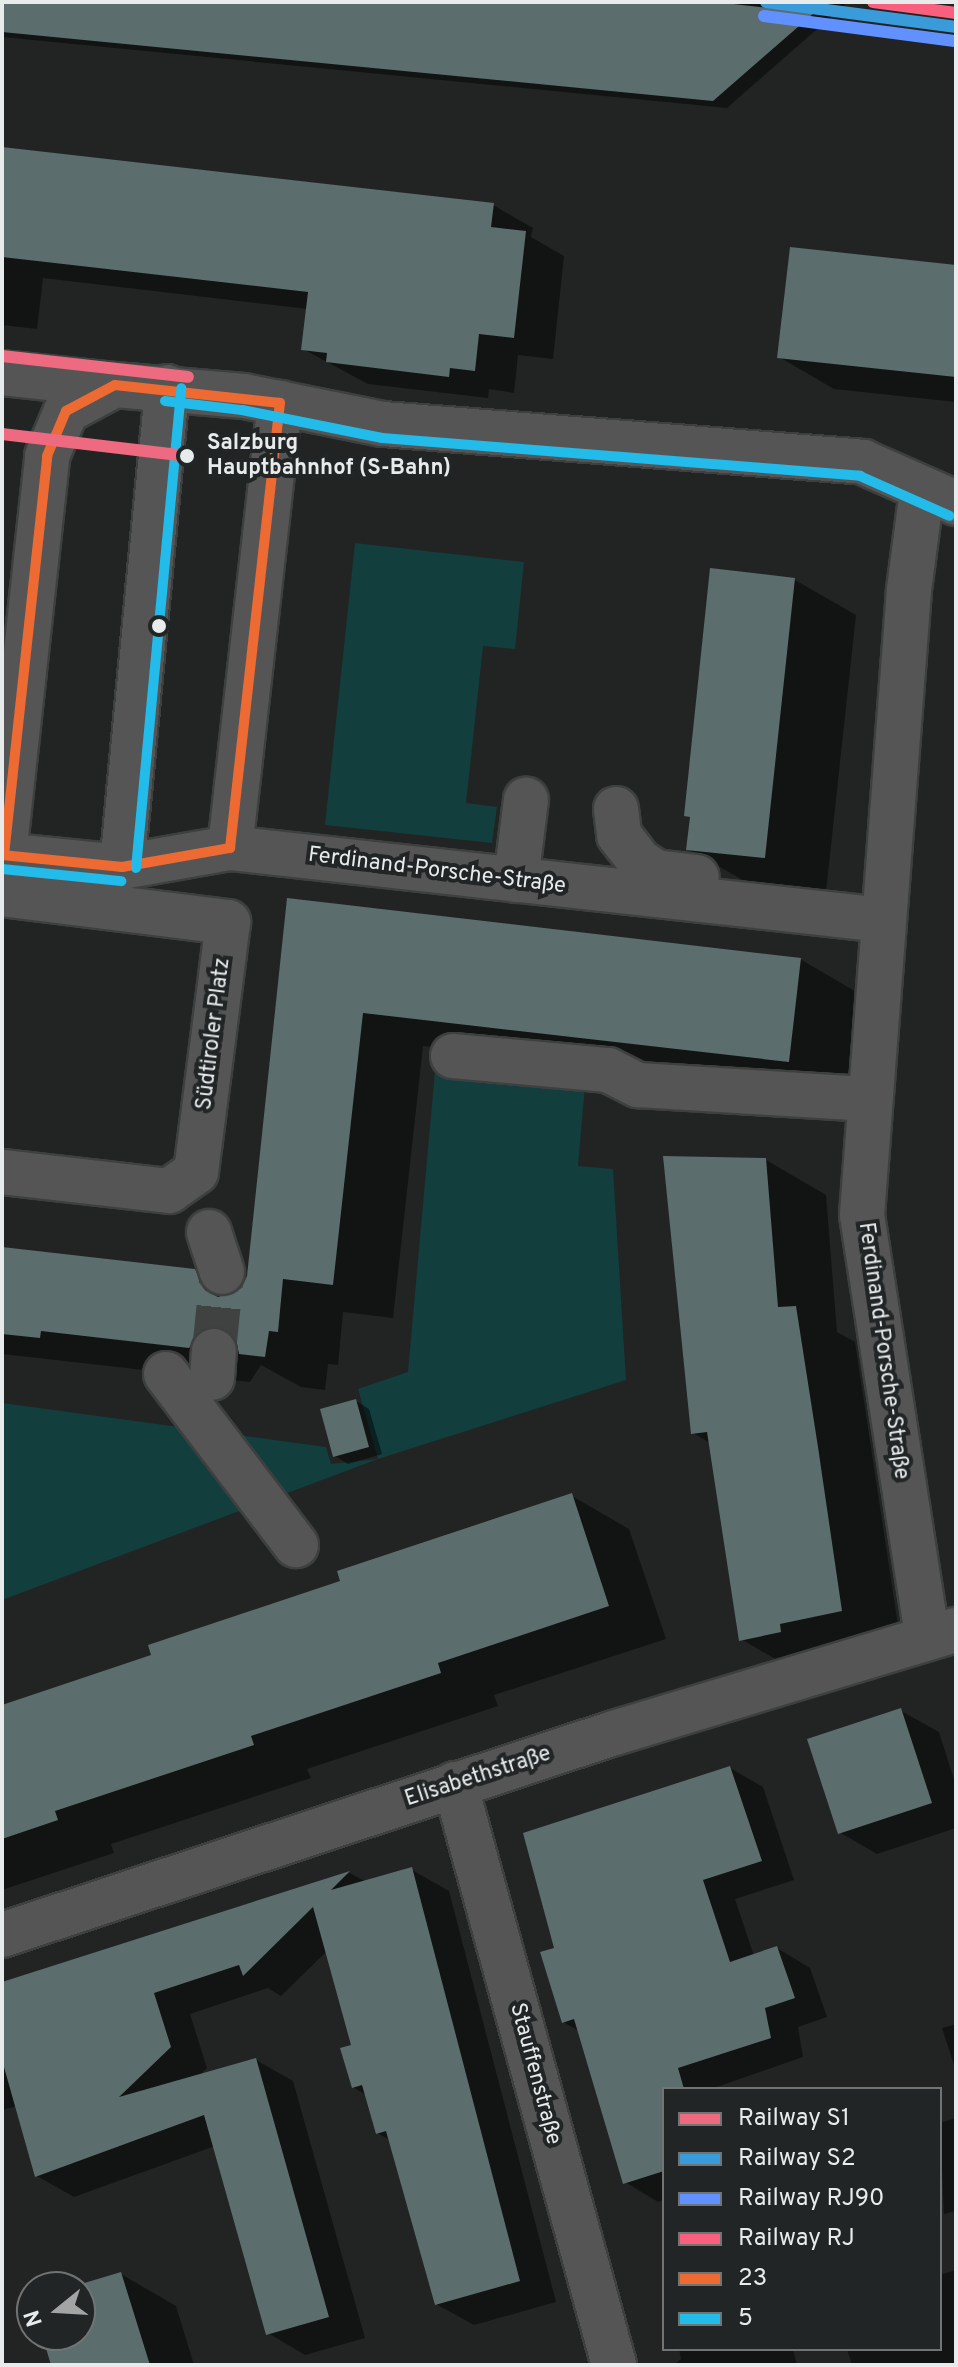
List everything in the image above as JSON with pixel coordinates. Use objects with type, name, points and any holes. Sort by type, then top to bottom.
[{"type":"street","points":[[2,374],[167,387],[280,403],[383,424],[863,462],[945,493]]},
{"type":"street","points":[[115,385],[66,411],[47,456],[3,868],[122,867],[230,848],[280,403]]},
{"type":"street","points":[[122,867],[167,387]]},
{"type":"street","name":"Ferdinand-Porsche-Straße","points":[[942,1633],[862,1215],[909,590],[945,493]]},
{"type":"street","points":[[516,880],[526,800]]},
{"type":"street","points":[[616,809],[619,835],[632,855],[656,872],[808,890],[826,915]]},
{"type":"street","name":"Ferdinand-Porsche-Straße","points":[[230,848],[882,920]]},
{"type":"street","name":"Südtiroler Platz","points":[[2,1172],[169,1191],[196,1172],[228,922],[3,868]]},
{"type":"street","points":[[453,1056],[608,1070],[638,1085],[870,1099]]},
{"type":"street","points":[[166,1374],[296,1545]]},
{"type":"street","name":"Elisabethstraße","points":[[2,1935],[455,1784],[942,1633]]},
{"type":"street","name":"Stauffenstraße","points":[[455,1784],[614,2365]]},
{"type":"shaded area","points":[[355,543],[524,562],[515,649],[483,646],[466,803],[497,807],[492,843],[325,825]]},
{"type":"shaded area","points":[[435,1071],[585,1085],[578,1166],[613,1169],[626,1380],[378,1459],[358,1389],[408,1372]]},
{"type":"shaded area","points":[[2,1403],[326,1447],[331,1464],[378,1459],[2,1600]]},
{"type":"building","points":[[2,2],[716,2],[814,13],[713,101],[2,32]]},
{"type":"building","points":[[2,147],[494,203],[491,227],[526,231],[514,338],[479,334],[475,371],[450,368],[449,377],[326,362],[327,353],[301,350],[308,292],[2,257]]},
{"type":"building","points":[[790,247],[956,265],[956,377],[777,358]]},
{"type":"building","points":[[710,568],[795,578],[765,858],[686,850],[690,817],[684,816]]},
{"type":"building","points":[[287,898],[801,958],[789,1062],[363,1013],[333,1285],[283,1279],[278,1332],[269,1331],[265,1357],[239,1354],[236,1339],[217,1326],[202,1329],[189,1348],[41,1331],[40,1338],[2,1334],[2,1247],[195,1269],[205,1290],[218,1297],[241,1288],[247,1276]]},
{"type":"building","points":[[663,1156],[766,1158],[778,1307],[796,1306],[842,1611],[780,1624],[781,1632],[739,1641],[707,1432],[691,1434]]},
{"type":"building","points":[[356,1399],[369,1447],[333,1457],[320,1409]]},
{"type":"building","points":[[572,1493],[609,1606],[438,1663],[441,1673],[251,1736],[254,1745],[55,1811],[58,1820],[2,1839],[2,1705],[151,1655],[148,1645],[340,1581],[337,1571]]},
{"type":"building","points":[[901,1708],[932,1803],[838,1834],[807,1739]]},
{"type":"building","points":[[730,1766],[762,1861],[703,1880],[730,1962],[777,1946],[795,1998],[765,2008],[771,2038],[678,2068],[683,2087],[662,2087],[662,2172],[623,2184],[574,2019],[562,2023],[540,1952],[554,1948],[523,1833]]},
{"type":"building","points":[[412,1867],[520,2281],[435,2305],[386,2131],[376,2134],[362,2085],[352,2088],[340,2048],[351,2045],[313,1907],[243,1976],[239,1965],[154,1993],[171,2047],[119,2097],[256,2058],[329,2317],[266,2335],[204,2115],[35,2177],[2,2060],[2,1982],[350,1871],[331,1890]]},
{"type":"building","points":[[121,2272],[150,2365],[51,2365],[47,2351],[96,2351],[96,2280]]},
{"type":"tunnel","points":[[214,1351],[222,1272]]},
{"type":"rail line","name":"S2","points":[[766,2],[956,27]]},
{"type":"rail line","name":"RJ","points":[[873,2],[956,13]]},
{"type":"rail line","name":"RJ90","points":[[764,16],[954,41]]},
{"type":"rail line","name":"S1","points":[[2,356],[188,377]]},
{"type":"rail line","name":"S1","points":[[2,434],[187,456]]},
{"type":"transit line","name":"23","points":[[4,855],[47,456],[66,411],[115,385],[280,403]]},
{"type":"transit line","name":"5","points":[[136,868],[181,388]]},
{"type":"transit line","name":"5","points":[[165,401],[242,410],[382,438],[860,476],[950,516]]},
{"type":"transit line","name":"23","points":[[230,848],[280,403]]},
{"type":"transit line","name":"23","points":[[2,855],[122,867],[230,848]]},
{"type":"transit line","name":"5","points":[[2,869],[121,881]]},
{"type":"place","name":"Salzburg Hauptbahnhof (S-Bahn)","points":[[187,456]]}]
